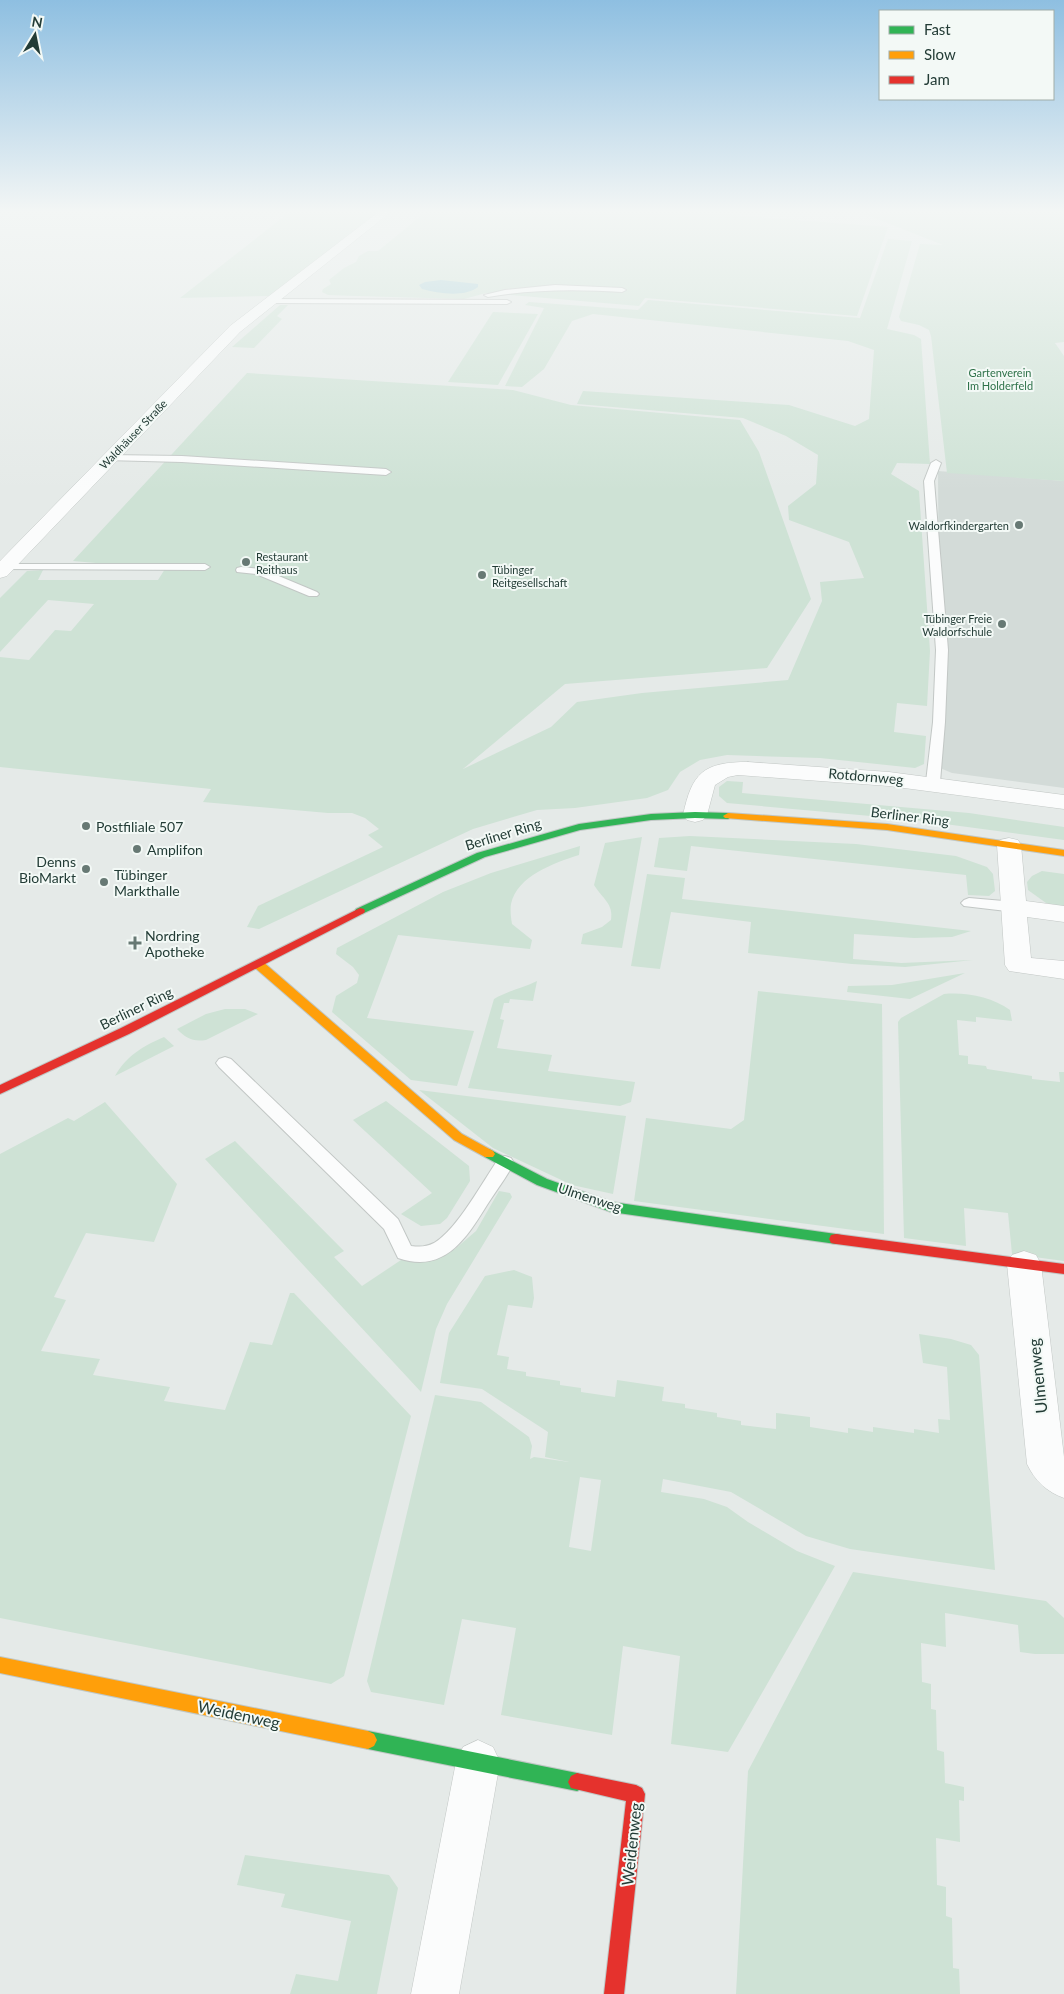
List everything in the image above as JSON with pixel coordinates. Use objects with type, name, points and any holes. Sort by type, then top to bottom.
[{"type":"street","name":"Waldhäuser Straße","points":[[2,570],[235,329],[266,304]]},
{"type":"street","name":"Rotdornweg","points":[[695,815],[700,790],[712,775],[737,768],[821,772],[933,782],[1064,802]]},
{"type":"street","name":"Berliner Ring","points":[[0,1090],[125,1031],[398,892],[481,854],[579,827],[651,817],[695,815],[771,818],[887,827],[1064,852]]},
{"type":"street","points":[[1009,845],[1018,965],[1064,970]]},
{"type":"street","points":[[1014,907],[1064,914]]},
{"type":"street","name":"Ulmenweg","points":[[258,964],[458,1137],[542,1182],[611,1207],[904,1249],[1064,1269]]},
{"type":"street","name":"Ulmenweg","points":[[1024,1264],[1046,1464],[1064,1481]]},
{"type":"street","name":"Weidenweg","points":[[0,1665],[636,1794],[614,1994]]},
{"type":"street","points":[[435,1994],[478,1762]]},
{"type":"lane","points":[[109,458],[182,459],[386,472]]},
{"type":"lane","points":[[933,782],[939,722],[942,650],[929,481],[936,462]]},
{"type":"lane","points":[[2,570],[205,567]]},
{"type":"lane","points":[[241,570],[258,571],[313,594]]},
{"type":"lane","points":[[969,903],[1014,907]]},
{"type":"lane","points":[[225,1063],[391,1224],[405,1253],[425,1255],[442,1248],[459,1233],[505,1163]]},
{"type":"shaded area","name":"Tübinger Freie Waldorfschule","points":[[938,471],[1064,481],[1064,788],[952,773],[940,768]]},
{"type":"green space","name":"Tübinger Reitgesellschaft","points":[[526,304],[557,304],[638,310],[644,304],[696,304],[860,318],[865,304],[894,304],[887,329],[914,335],[921,339],[930,464],[897,463],[891,474],[919,491],[930,651],[927,706],[897,703],[894,732],[926,736],[924,764],[915,768],[820,758],[727,755],[700,760],[680,772],[668,790],[647,798],[575,808],[537,810],[473,829],[259,929],[247,927],[258,906],[383,847],[368,835],[379,829],[365,818],[352,813],[328,813],[203,802],[211,789],[0,767],[0,657],[29,660],[55,630],[71,631],[94,604],[48,600],[0,652],[0,598],[27,571],[43,570],[38,580],[158,580],[165,569],[73,561],[247,373],[513,390],[571,405],[740,420],[759,452],[811,599],[767,668],[565,684],[463,769],[551,727],[577,702],[642,693],[788,680],[822,601],[820,582],[864,578],[849,542],[789,520],[788,506],[816,484],[818,455],[786,436],[743,418],[577,404],[583,391],[789,405],[855,426],[869,419],[874,350],[848,341],[593,314],[572,321],[544,369],[522,387],[505,386],[544,308],[525,305]]},
{"type":"green space","points":[[616,304],[640,304],[639,306]]},
{"type":"green space","points":[[716,304],[861,304],[857,316]]},
{"type":"green space","name":"Gartenverein Im Holderfeld","points":[[903,304],[1064,304],[1064,342],[1055,343],[1064,356],[1064,481],[947,473],[931,336],[929,330],[919,325],[901,321],[899,317]]},
{"type":"green space","points":[[280,305],[288,305],[277,316],[282,319],[254,348],[232,347]]},
{"type":"green space","points":[[493,312],[538,314],[498,385],[448,382]]},
{"type":"green space","points":[[727,781],[743,782],[742,793],[969,813],[1064,827],[1064,840],[915,820],[727,803],[719,796],[719,787]]},
{"type":"green space","points":[[690,836],[856,844],[956,856],[987,867],[993,874],[995,891],[989,896],[968,895],[966,875],[691,846],[687,871],[654,867],[659,838]]},
{"type":"green space","points":[[642,837],[622,948],[581,944],[583,934],[602,927],[611,920],[609,905],[594,885],[605,843]]},
{"type":"green space","points":[[580,846],[579,855],[538,872],[529,878],[515,894],[511,904],[512,924],[532,940],[530,949],[398,935],[367,1018],[474,1031],[457,1086],[411,1080],[332,1012],[336,996],[357,983],[359,975],[353,967],[336,954],[337,948],[443,892],[491,873]]},
{"type":"green space","points":[[1042,871],[1064,874],[1064,908],[1046,903],[1028,890],[1027,882],[1032,876]]},
{"type":"green space","points":[[647,874],[685,878],[682,899],[971,931],[952,937],[914,938],[854,934],[853,959],[901,963],[973,960],[905,967],[852,964],[748,953],[751,922],[671,912],[660,969],[631,966]]},
{"type":"green space","points":[[965,973],[910,999],[847,992],[848,986],[892,985]]},
{"type":"green space","points":[[537,981],[533,1001],[510,999],[509,1003],[504,1003],[500,1019],[504,1020],[497,1048],[552,1055],[548,1071],[635,1082],[631,1102],[620,1106],[468,1088],[494,999]]},
{"type":"green space","points":[[758,991],[882,1004],[884,1234],[634,1201],[646,1118],[731,1129],[744,1120]]},
{"type":"green space","points":[[944,994],[978,996],[1003,1005],[1010,1010],[1012,1021],[976,1017],[976,1022],[957,1020],[959,1055],[968,1056],[968,1064],[1032,1076],[1032,1079],[1060,1082],[1059,1072],[1064,1072],[1064,1261],[1012,1254],[1008,1213],[964,1208],[966,1246],[904,1238],[898,1022],[901,1018]]},
{"type":"green space","points":[[225,1009],[245,1009],[258,1014],[206,1040],[190,1039],[177,1029],[206,1014]]},
{"type":"green space","points":[[164,1037],[174,1046],[115,1076],[124,1063],[136,1052]]},
{"type":"green space","points":[[419,1090],[626,1116],[613,1194],[572,1185],[493,1148]]},
{"type":"green space","points":[[386,1101],[469,1166],[470,1181],[447,1218],[440,1224],[421,1226],[401,1214],[432,1193],[353,1120]]},
{"type":"green space","points":[[105,1102],[177,1184],[154,1242],[86,1233],[54,1297],[66,1300],[41,1351],[100,1359],[93,1375],[170,1387],[164,1401],[225,1410],[250,1342],[272,1345],[290,1293],[294,1293],[411,1416],[344,1676],[331,1684],[0,1618],[0,1154],[68,1118],[74,1121]]},
{"type":"green space","points":[[235,1141],[344,1251],[334,1257],[362,1286],[410,1254],[444,1254],[455,1249],[476,1231],[499,1191],[510,1193],[512,1197],[447,1304],[436,1329],[421,1392],[205,1159]]},
{"type":"green space","points":[[514,1270],[532,1277],[534,1298],[532,1308],[508,1305],[497,1355],[509,1357],[507,1369],[526,1372],[526,1376],[560,1381],[560,1385],[581,1388],[581,1392],[615,1397],[617,1380],[664,1387],[662,1401],[685,1404],[685,1408],[717,1413],[717,1417],[741,1421],[741,1425],[776,1429],[776,1413],[810,1417],[810,1427],[848,1433],[848,1428],[873,1432],[873,1427],[914,1433],[914,1429],[939,1433],[938,1419],[950,1420],[947,1367],[923,1363],[919,1334],[951,1339],[971,1345],[979,1355],[995,1570],[850,1549],[806,1536],[731,1492],[663,1479],[661,1492],[704,1499],[727,1507],[748,1522],[797,1551],[835,1566],[728,1752],[671,1744],[680,1656],[623,1646],[612,1735],[501,1715],[516,1628],[462,1619],[444,1705],[371,1692],[367,1681],[435,1395],[481,1402],[529,1437],[532,1446],[530,1459],[534,1457],[569,1462],[545,1457],[548,1432],[482,1389],[440,1383],[449,1333],[485,1276]],"holes":[[[580,1477],[601,1480],[591,1551],[569,1547]]]},
{"type":"green space","points":[[853,1572],[1046,1601],[1064,1618],[1064,1654],[1020,1652],[1018,1625],[945,1613],[946,1647],[921,1643],[922,1682],[931,1684],[931,1709],[936,1710],[937,1750],[944,1752],[945,1783],[964,1787],[964,1801],[959,1800],[960,1842],[936,1838],[937,1885],[946,1887],[946,1916],[952,1918],[953,1968],[959,1969],[960,1994],[736,1994],[748,1771]]},
{"type":"green space","points":[[245,1855],[389,1875],[398,1888],[377,1994],[290,1994],[296,1974],[338,1981],[351,1921],[281,1907],[285,1894],[237,1885]]},
{"type":"traffic: fast","points":[[360,911],[481,855],[579,827],[651,817],[728,816]]},
{"type":"traffic: fast","points":[[489,1154],[542,1182],[611,1207],[836,1239]]},
{"type":"traffic: fast","points":[[368,1740],[577,1782]]},
{"type":"traffic: slow","points":[[728,816],[887,827],[1064,853]]},
{"type":"traffic: slow","points":[[258,964],[458,1137],[489,1154]]},
{"type":"traffic: slow","points":[[0,1665],[368,1740]]},
{"type":"traffic: jam","points":[[0,1090],[125,1031],[360,911]]},
{"type":"traffic: jam","points":[[836,1239],[1064,1269]]},
{"type":"traffic: jam","points":[[577,1782],[636,1794],[614,1994]]},
{"type":"place","name":"Waldorfkindergarten","points":[[1019,525]]},
{"type":"place","name":"Restaurant Reithaus","points":[[246,562]]},
{"type":"place","name":"Tübinger Reitgesellschaft","points":[[482,575]]},
{"type":"place","name":"Tübinger Freie Waldorfschule","points":[[1002,624]]},
{"type":"place","name":"Postfiliale 507","points":[[86,826]]},
{"type":"place","name":"Amplifon","points":[[137,849]]},
{"type":"place","name":"Denns BioMarkt","points":[[86,869]]},
{"type":"place","name":"Tübinger Markthalle","points":[[104,882]]},
{"type":"place","name":"Nordring Apotheke","points":[[135,943]]}]
